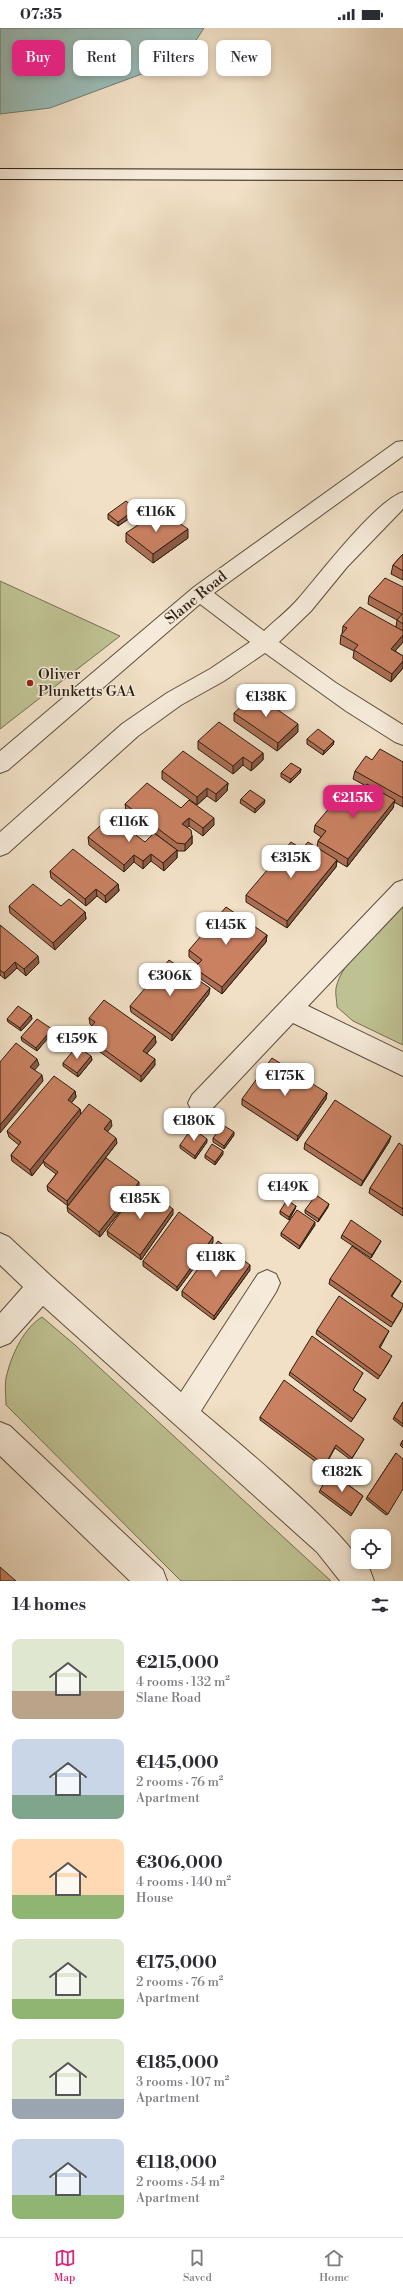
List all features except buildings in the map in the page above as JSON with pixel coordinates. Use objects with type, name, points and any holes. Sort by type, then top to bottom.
[{"type":"street","points":[[0,174],[403,175]]},
{"type":"street","name":"Slane Road","points":[[0,764],[200,592],[403,447]]},
{"type":"street","points":[[0,846],[130,730],[174,699],[217,675],[265,642],[304,606],[340,562],[388,511],[403,499]]},
{"type":"street","points":[[200,592],[212,603],[347,702],[403,736]]},
{"type":"street","points":[[201,1102],[403,890]]},
{"type":"street","points":[[289,1009],[403,1064]]},
{"type":"street","points":[[0,1246],[42,1287],[327,1542],[359,1581]]},
{"type":"street","points":[[183,1414],[267,1283]]},
{"type":"street","points":[[0,1333],[42,1287]]},
{"type":"street","points":[[0,1436],[152,1581]]},
{"type":"green space","name":"Oliver Plunketts GAA","points":[[0,581],[120,636],[0,729]]},
{"type":"green space","points":[[403,907],[403,1045],[353,1021],[337,1007],[336,988],[346,966],[354,955]]},
{"type":"green space","points":[[42,1317],[75,1345],[331,1581],[181,1581],[6,1405],[6,1381],[12,1358],[24,1335]]},
{"type":"water","points":[[0,28],[204,28],[196,40],[139,40],[139,75],[50,108],[0,114]]},
{"type":"place","name":"Oliver Plunketts GAA","points":[[30,683]]}]
